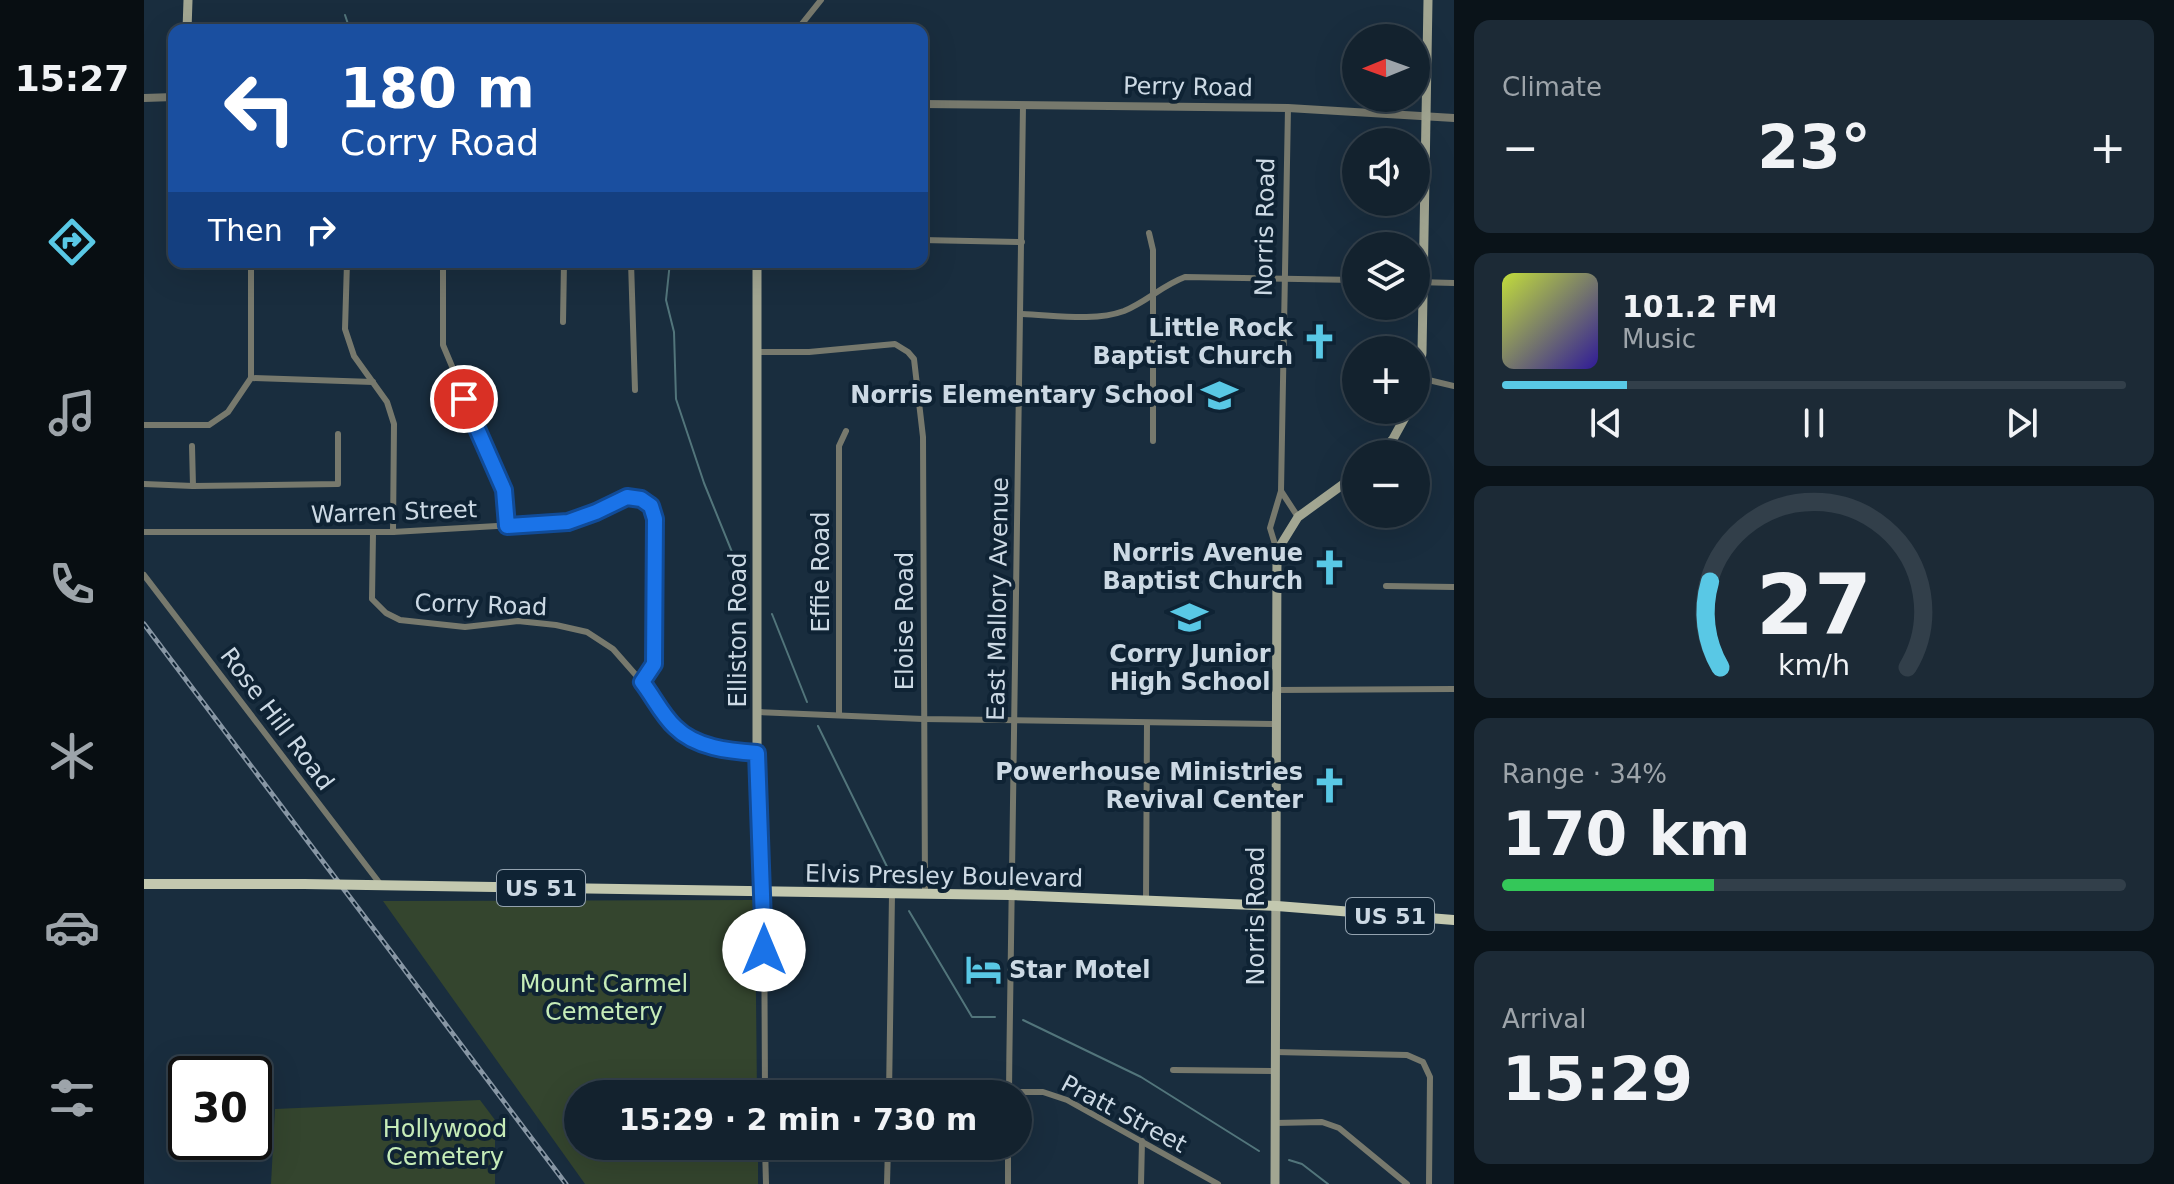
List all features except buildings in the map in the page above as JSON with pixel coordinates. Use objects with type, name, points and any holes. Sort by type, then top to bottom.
[{"type":"main road","points":[[187,24],[188,0]]},
{"type":"main road","points":[[1422,232],[1428,0]]},
{"type":"main road","name":"Elliston Road","points":[[757,268],[757,753],[764,892]]},
{"type":"main road","points":[[1277,551],[1298,517],[1342,485]]},
{"type":"main road","name":"Norris Road","points":[[1275,1184],[1277,906],[1274,724],[1277,551]]},
{"type":"main road","name":"Elvis Presley Boulevard","points":[[144,884],[1010,895],[1277,906],[1454,920]]},
{"type":"street","points":[[802,24],[821,0]]},
{"type":"street","points":[[144,98],[168,97]]},
{"type":"street","name":"Perry Road","points":[[928,104],[1288,108],[1454,118]]},
{"type":"street","name":"East Mallory Avenue","points":[[1009,1080],[1023,105]]},
{"type":"street","name":"Norris Road","points":[[1277,551],[1270,528],[1281,491],[1288,108]]},
{"type":"street","points":[[1149,233],[1153,250],[1154,294],[1153,441]]},
{"type":"street","points":[[928,240],[1022,242]]},
{"type":"street","points":[[144,425],[209,425],[228,412],[251,378],[251,268]]},
{"type":"street","points":[[347,268],[345,329],[354,356],[387,402],[394,424],[393,532]]},
{"type":"street","points":[[443,268],[443,345],[504,490],[507,526]]},
{"type":"street","points":[[563,322],[564,268]]},
{"type":"street","points":[[631,268],[635,390]]},
{"type":"street","points":[[1022,314],[1102,316],[1119,313],[1168,283],[1185,277],[1342,280]]},
{"type":"street","points":[[1430,282],[1454,283]]},
{"type":"street","name":"Eloise Road","points":[[757,352],[809,352],[895,344],[914,359],[923,437],[925,893]]},
{"type":"street","points":[[251,378],[373,382]]},
{"type":"street","points":[[1430,380],[1454,386]]},
{"type":"street","name":"Effie Road","points":[[839,715],[839,446],[846,431]]},
{"type":"street","points":[[144,484],[338,484],[338,434]]},
{"type":"street","points":[[192,446],[193,486]]},
{"type":"street","points":[[1281,491],[1298,517]]},
{"type":"street","name":"Warren Street","points":[[144,532],[373,533],[568,522],[627,497],[641,499],[651,506],[655,519],[654,664],[642,682]]},
{"type":"street","name":"Corry Road","points":[[373,533],[372,599],[386,613],[400,620],[465,627],[518,621],[587,632],[613,649],[642,682],[673,726],[692,741],[757,753]]},
{"type":"street","name":"Rose Hill Road","points":[[144,575],[381,885]]},
{"type":"street","points":[[1386,586],[1454,587]]},
{"type":"street","points":[[1275,690],[1454,689]]},
{"type":"street","points":[[758,712],[923,719],[1274,724]]},
{"type":"street","points":[[1146,902],[1147,723]]},
{"type":"street","name":"Elliston Road","points":[[764,892],[765,1080]]},
{"type":"street","points":[[889,1080],[892,893]]},
{"type":"street","points":[[1275,1052],[1407,1055],[1423,1062],[1430,1077],[1429,1184]]},
{"type":"street","points":[[1173,1070],[1276,1071]]},
{"type":"street","name":"Pratt Street","points":[[1032,1092],[1043,1092],[1067,1100],[1218,1184]]},
{"type":"street","points":[[1275,1123],[1322,1122],[1339,1128],[1407,1184]]},
{"type":"street","points":[[1141,1184],[1142,1141]]},
{"type":"street","points":[[765,1160],[766,1184]]},
{"type":"street","points":[[887,1184],[888,1160]]},
{"type":"street","points":[[1008,1160],[1008,1184]]},
{"type":"green space","name":"Mount Carmel Cemetery","points":[[755,900],[757,1080],[564,1080],[564,1155],[383,901]]},
{"type":"green space","name":"Hollywood Cemetery","points":[[480,1100],[495,1120],[495,1184],[271,1184],[275,1109]]},
{"type":"green space","name":"Mount Carmel Cemetery","points":[[568,1160],[758,1160],[758,1184],[585,1184]]},
{"type":"waterway","points":[[345,15],[348,24]]},
{"type":"waterway","points":[[669,268],[666,300],[674,332],[676,399],[704,483],[745,584]]},
{"type":"waterway","points":[[772,614],[807,702]]},
{"type":"waterway","points":[[818,726],[895,883]]},
{"type":"waterway","points":[[909,911],[972,1017],[995,1017]]},
{"type":"waterway","points":[[1023,1020],[1141,1077],[1259,1151]]},
{"type":"waterway","points":[[1289,1160],[1302,1164],[1328,1184]]},
{"type":"railway","points":[[144,624],[566,1184]]},
{"type":"place","name":"Little Rock Baptist Church","points":[[1319,342]]},
{"type":"place","name":"Norris Elementary School","points":[[1220,395]]},
{"type":"place","name":"Norris Avenue Baptist Church","points":[[1329,567]]},
{"type":"place","name":"Corry Junior High School","points":[[1190,617]]},
{"type":"place","name":"Powerhouse Ministries Revival Center","points":[[1329,786]]},
{"type":"place","name":"Star Motel","points":[[983,970]]},
{"type":"route","points":[[464,399],[504,490],[507,526],[568,522],[627,497],[641,499],[651,506],[655,519],[655,645],[654,664],[642,682],[673,726],[692,741],[757,753],[764,950]]}]
